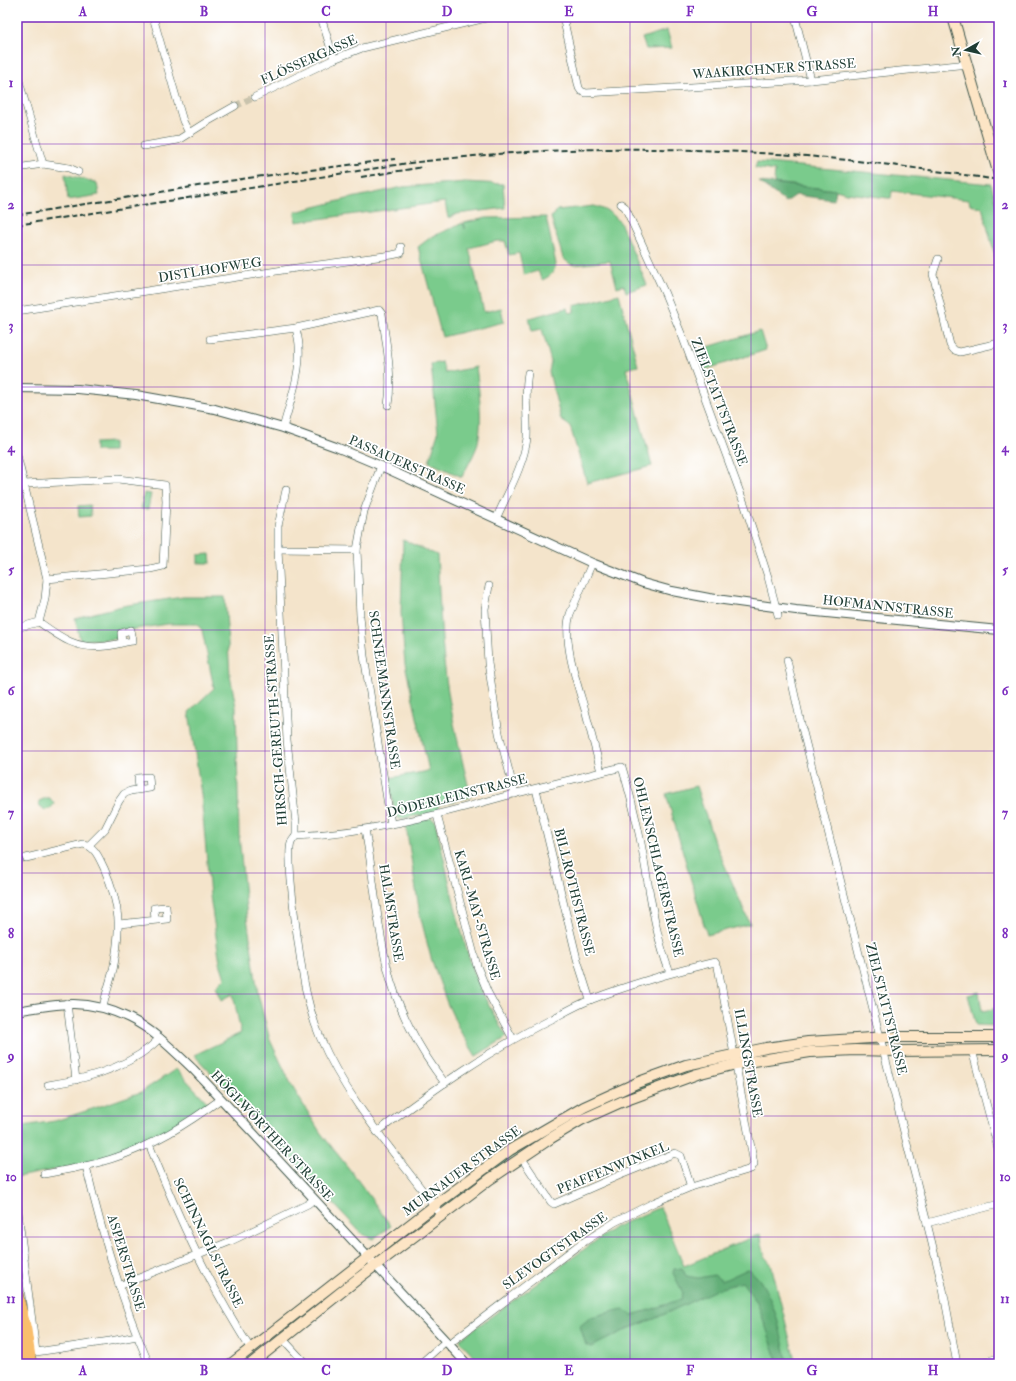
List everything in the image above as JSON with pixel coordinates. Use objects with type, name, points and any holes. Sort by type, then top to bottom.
[{"type":"highway","points":[[17,1293],[26,1330],[31,1364]]},
{"type":"highway","points":[[17,1333],[21,1364]]},
{"type":"main road","points":[[953,17],[968,64],[999,176]]},
{"type":"main road","name":"MURNAUER STRASSE","points":[[251,1364],[441,1215],[521,1157],[581,1120],[621,1102],[766,1048],[808,1042],[880,1037],[999,1037]]},
{"type":"main road","name":"MURNAUER STRASSE","points":[[232,1364],[369,1256],[510,1150],[584,1107],[639,1082],[686,1065],[810,1052],[884,1054],[895,1052],[999,1050]]},
{"type":"street","points":[[17,19],[22,17]]},
{"type":"street","points":[[153,17],[183,121],[189,133]]},
{"type":"street","points":[[321,17],[334,59]]},
{"type":"street","name":"FLÖSSERGASSE","points":[[255,97],[334,59],[362,48],[490,17]]},
{"type":"street","name":"WAAKIRCHNER STRASSE","points":[[564,17],[579,88],[581,91],[586,92],[811,80],[968,64]]},
{"type":"street","points":[[795,17],[811,80]]},
{"type":"street","points":[[17,74],[43,164]]},
{"type":"street","points":[[144,146],[175,141],[205,122],[235,106]]},
{"type":"street","points":[[17,168],[43,164],[69,168],[78,172]]},
{"type":"street","name":"ZIELSTATTSTRASSE","points":[[621,204],[625,207],[674,317],[745,506],[768,577],[777,612]]},
{"type":"street","name":"DISTLHOFWEG","points":[[17,311],[296,268],[392,255],[401,253],[400,248]]},
{"type":"street","points":[[938,259],[934,274],[950,345],[954,350],[960,352],[999,343]]},
{"type":"street","points":[[210,339],[296,328],[379,310],[382,314],[388,356],[390,395],[388,405]]},
{"type":"street","points":[[283,428],[296,380],[299,345],[296,328]]},
{"type":"street","points":[[496,519],[514,480],[525,450],[527,438],[526,383],[528,373]]},
{"type":"street","name":"PASSAUERSTRASSE","points":[[17,388],[78,389],[136,396],[215,409],[283,428],[336,447],[381,466],[621,575],[672,591],[777,612]]},
{"type":"street","points":[[17,455],[47,579],[45,599],[38,622]]},
{"type":"street","name":"SCHNEEMANNSTRASSE","points":[[381,466],[364,511],[357,550],[360,616],[364,656],[391,824]]},
{"type":"street","points":[[24,484],[118,478],[165,485],[166,501],[163,566],[150,569],[47,579]]},
{"type":"street","name":"HIRSCH-GEREUTH-STRASSE","points":[[286,490],[278,526],[278,549],[287,740],[296,823],[296,836],[291,842],[290,847],[290,870],[295,923],[307,996],[319,1036],[334,1066],[351,1094],[377,1132],[441,1215]]},
{"type":"street","points":[[278,549],[357,550]]},
{"type":"street","points":[[592,563],[570,614],[567,632],[576,681],[601,772]]},
{"type":"street","points":[[489,586],[485,609],[485,628],[489,670],[499,733],[515,794]]},
{"type":"street","name":"HOFMANNSTRASSE","points":[[777,612],[999,630]]},
{"type":"street","points":[[17,628],[38,622],[76,645],[86,647],[106,646],[122,643]]},
{"type":"street","name":"ZIELSTATTSTRASSE","points":[[787,660],[800,721],[943,1289],[957,1364]]},
{"type":"street","name":"DÖDERLEINSTRASSE","points":[[296,836],[314,836],[365,830],[437,815],[622,766]]},
{"type":"street","name":"OHLENSCHLAGERSTRASSE","points":[[622,766],[640,838],[658,935],[670,973]]},
{"type":"street","points":[[89,845],[104,829],[124,794],[130,790],[139,789]]},
{"type":"street","name":"BILLROTHSTRASSE","points":[[536,789],[576,953],[590,1000]]},
{"type":"street","name":"KARL-MAY-STRASSE","points":[[437,815],[477,966],[493,1004],[513,1039]]},
{"type":"street","name":"HALMSTRASSE","points":[[365,830],[371,859],[380,932],[387,967],[394,990],[414,1036],[445,1083]]},
{"type":"street","points":[[26,858],[83,844],[89,845],[99,858],[116,899],[119,924],[113,969],[103,1008]]},
{"type":"street","points":[[119,924],[155,920]]},
{"type":"street","name":"ILLINGSTRASSE","points":[[670,973],[715,962],[718,967],[754,1164],[751,1169]]},
{"type":"street","points":[[377,1132],[445,1083],[513,1039],[590,1000],[670,973]]},
{"type":"street","points":[[67,1003],[76,1080]]},
{"type":"street","name":"HÖGLWÖRTHER STRASSE","points":[[17,1011],[67,1003],[76,1003],[103,1008],[130,1019],[150,1030],[170,1047],[221,1099],[369,1256],[467,1364]]},
{"type":"street","points":[[48,1085],[76,1080],[114,1067],[134,1058],[160,1038]]},
{"type":"street","points":[[972,1050],[999,1152]]},
{"type":"street","points":[[44,1174],[86,1166],[112,1159],[149,1144],[172,1133],[221,1099]]},
{"type":"street","name":"SCHINNAGLSTRASSE","points":[[149,1144],[176,1210],[198,1255],[217,1292],[251,1349]]},
{"type":"street","name":"PFAFFENWINKEL","points":[[521,1157],[551,1202],[554,1204],[675,1153],[681,1156],[691,1187]]},
{"type":"street","name":"ASPERSTRASSE","points":[[86,1166],[101,1227],[119,1286],[149,1364]]},
{"type":"street","name":"SLEVOGTSTRASSE","points":[[420,1364],[447,1342],[554,1264],[615,1222],[655,1202],[691,1187],[751,1169]]},
{"type":"street","points":[[119,1286],[231,1241],[308,1204],[314,1199]]},
{"type":"street","points":[[17,1204],[36,1352],[137,1336]]},
{"type":"street","points":[[927,1223],[999,1204]]},
{"type":"street","points":[[283,1340],[306,1364]]},
{"type":"street","points":[[976,1364],[999,1358]]},
{"type":"green space","points":[[667,30],[672,48],[646,49],[642,38]]},
{"type":"green space","points":[[757,162],[991,184],[999,211],[999,271],[982,207],[970,205],[969,200],[892,191],[891,198],[888,198],[774,183],[775,171],[755,168]]},
{"type":"green space","points":[[65,174],[97,183],[99,195],[68,200]]},
{"type":"green space","points":[[465,182],[503,184],[505,208],[457,214],[448,218],[445,202],[296,222],[295,212],[347,199],[403,187]]},
{"type":"green space","points":[[759,182],[836,190],[834,200],[796,195],[786,202]]},
{"type":"green space","points":[[594,206],[602,208],[620,222],[647,285],[626,292],[624,285],[617,287],[610,261],[575,265],[570,264],[563,258],[551,217],[557,210]]},
{"type":"green space","points":[[546,217],[556,264],[552,274],[542,280],[538,271],[524,275],[519,253],[509,255],[505,241],[497,241],[469,248],[484,312],[501,308],[504,322],[442,337],[418,247],[431,237],[463,223],[465,229],[464,223],[486,218]]},
{"type":"green space","points":[[619,294],[638,366],[626,369],[652,466],[587,483],[570,426],[561,420],[549,372],[551,362],[542,329],[532,331],[529,318],[567,308],[568,312],[574,312],[574,306]]},
{"type":"green space","points":[[760,331],[766,350],[704,370],[698,350]]},
{"type":"green space","points":[[442,362],[445,373],[476,367],[480,408],[480,430],[476,449],[462,477],[429,462],[438,433],[431,364]]},
{"type":"green space","points":[[113,442],[113,451],[95,451],[95,443]]},
{"type":"green space","points":[[144,493],[151,494],[148,509],[141,509]]},
{"type":"green space","points":[[90,505],[91,516],[79,517],[78,506]]},
{"type":"green space","points":[[403,540],[437,555],[446,680],[471,797],[438,805],[439,812],[400,819],[395,816],[389,778],[429,771],[405,664],[401,613]]},
{"type":"green space","points":[[210,554],[211,563],[198,563],[198,555]]},
{"type":"green space","points":[[183,597],[225,597],[230,675],[236,707],[239,835],[247,917],[258,994],[270,1040],[293,1088],[320,1132],[354,1175],[391,1226],[373,1239],[362,1234],[194,1055],[241,1033],[233,994],[222,1000],[216,987],[225,978],[220,963],[210,896],[201,794],[189,712],[214,688],[202,630],[197,624],[168,624],[122,631],[118,639],[80,640],[75,618],[122,606]]},
{"type":"green space","points":[[696,786],[713,838],[750,924],[707,935],[666,794]]},
{"type":"green space","points":[[50,798],[54,804],[50,809],[45,810],[39,805],[39,801]]},
{"type":"green space","points":[[431,818],[435,821],[456,912],[472,966],[487,1002],[507,1037],[476,1056],[460,1031],[447,1003],[431,958],[420,915],[406,826],[407,823]]},
{"type":"green space","points":[[979,992],[982,1011],[999,1008],[999,1026],[976,1025],[968,995]]},
{"type":"green space","points":[[721,1060],[724,1063],[673,1078],[624,1095],[572,1121],[506,1162],[445,1209],[442,1209],[442,1206],[505,1158],[558,1125],[641,1085]]},
{"type":"green space","points":[[176,1069],[209,1104],[173,1128],[107,1157],[80,1165],[17,1177],[17,1127],[55,1121],[141,1092]]},
{"type":"green space","points":[[660,1207],[684,1266],[760,1234],[765,1257],[771,1264],[796,1364],[481,1364],[461,1342],[460,1339],[615,1227]]},
{"type":"green space","points":[[682,1268],[686,1276],[698,1278],[714,1275],[722,1281],[748,1269],[754,1274],[761,1282],[771,1301],[778,1322],[788,1364],[779,1364],[757,1302],[742,1282],[718,1289],[591,1347],[586,1345],[580,1326],[591,1317],[623,1309],[632,1315],[681,1299],[683,1293],[673,1273],[674,1269]]},
{"type":"green space","points":[[354,1275],[356,1278],[246,1364],[241,1364]]},
{"type":"tunnel","points":[[235,106],[255,97]]},
{"type":"tunnel","points":[[17,861],[26,858]]},
{"type":"railway","points":[[17,225],[402,164],[485,155],[547,151],[652,149],[708,150],[792,155],[870,162],[999,180]]},
{"type":"railway","points":[[17,215],[248,178],[395,159]]},
{"type":"railway","points":[[361,177],[424,167]]}]
